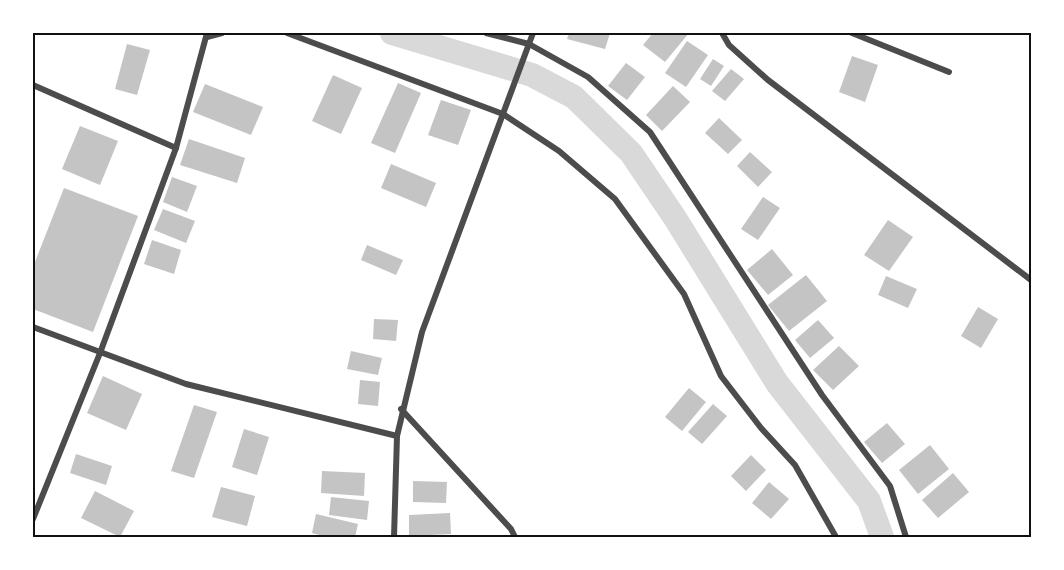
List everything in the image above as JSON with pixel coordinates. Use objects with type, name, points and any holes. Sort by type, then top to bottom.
[{"type":"street","points":[[33,519],[100,353],[176,148],[207,35],[222,33]]},
{"type":"street","points":[[286,33],[503,114],[559,151],[615,199],[657,253],[684,294],[720,376],[795,465],[836,537]]},
{"type":"street","points":[[486,33],[528,46],[588,76],[650,132],[822,395],[890,486],[906,537]]},
{"type":"street","points":[[394,537],[397,436],[401,409],[422,333],[533,33]]},
{"type":"street","points":[[722,33],[729,45],[768,80],[1031,280]]},
{"type":"street","points":[[852,33],[949,72]]},
{"type":"street","points":[[33,85],[176,148]]},
{"type":"street","points":[[33,327],[186,384],[397,436]]},
{"type":"street","points":[[401,409],[515,537]]},
{"type":"building","points":[[569,33],[610,33],[605,49],[567,39]]},
{"type":"building","points":[[653,33],[689,33],[665,62],[643,45]]},
{"type":"building","points":[[687,41],[708,55],[686,87],[665,73]]},
{"type":"building","points":[[127,44],[150,50],[137,95],[115,89]]},
{"type":"building","points":[[852,56],[878,65],[865,102],[839,92]]},
{"type":"building","points":[[713,59],[724,66],[711,86],[700,79]]},
{"type":"building","points":[[626,63],[645,77],[627,100],[608,86]]},
{"type":"building","points":[[731,69],[744,79],[725,101],[712,91]]},
{"type":"building","points":[[333,75],[362,88],[341,134],[312,121]]},
{"type":"building","points":[[398,83],[421,93],[395,153],[371,143]]},
{"type":"building","points":[[205,84],[263,107],[251,135],[193,112]]},
{"type":"building","points":[[673,86],[690,102],[662,131],[646,115]]},
{"type":"building","points":[[441,100],[471,110],[458,145],[428,135]]},
{"type":"building","points":[[719,118],[742,140],[728,154],[705,133]]},
{"type":"building","points":[[80,126],[118,141],[100,185],[62,169]]},
{"type":"building","points":[[189,139],[245,158],[237,183],[180,165]]},
{"type":"building","points":[[750,152],[772,172],[758,187],[737,166]]},
{"type":"building","points":[[391,164],[436,183],[426,207],[381,188]]},
{"type":"building","points":[[172,177],[197,186],[187,212],[163,202]]},
{"type":"building","points":[[64,188],[138,216],[93,332],[33,309],[33,267]]},
{"type":"building","points":[[763,197],[780,208],[758,240],[741,229]]},
{"type":"building","points":[[163,209],[195,221],[186,243],[154,230]]},
{"type":"building","points":[[888,220],[913,237],[889,271],[864,255]]},
{"type":"building","points":[[152,240],[181,250],[174,274],[144,264]]},
{"type":"building","points":[[367,245],[403,260],[396,275],[361,260]]},
{"type":"building","points":[[772,249],[793,275],[768,295],[747,270]]},
{"type":"building","points":[[806,275],[827,301],[789,331],[768,305]]},
{"type":"building","points":[[886,276],[917,289],[908,308],[878,295]]},
{"type":"building","points":[[978,307],[998,319],[981,348],[961,336]]},
{"type":"building","points":[[374,319],[398,320],[396,341],[373,339]]},
{"type":"building","points":[[818,320],[834,338],[810,358],[795,340]]},
{"type":"building","points":[[839,346],[859,366],[833,390],[813,370]]},
{"type":"building","points":[[351,351],[382,358],[378,375],[347,369]]},
{"type":"building","points":[[103,376],[142,394],[126,430],[87,413]]},
{"type":"building","points":[[360,380],[380,382],[378,406],[358,404]]},
{"type":"building","points":[[689,388],[706,402],[682,431],[665,417]]},
{"type":"building","points":[[713,404],[727,416],[702,444],[688,432]]},
{"type":"building","points":[[194,405],[217,412],[194,478],[171,471]]},
{"type":"building","points":[[887,423],[905,444],[882,463],[864,442]]},
{"type":"building","points":[[244,429],[269,437],[257,475],[232,467]]},
{"type":"building","points":[[930,445],[949,469],[918,494],[899,470]]},
{"type":"building","points":[[76,454],[112,466],[106,485],[70,473]]},
{"type":"building","points":[[751,455],[766,470],[746,491],[731,476]]},
{"type":"building","points":[[322,471],[365,473],[364,496],[321,493]]},
{"type":"building","points":[[953,473],[969,492],[938,518],[922,500]]},
{"type":"building","points":[[413,481],[447,482],[446,503],[413,502]]},
{"type":"building","points":[[769,482],[789,499],[771,519],[752,503]]},
{"type":"building","points":[[221,487],[255,496],[247,526],[212,517]]},
{"type":"building","points":[[95,491],[134,511],[120,537],[81,518]]},
{"type":"building","points":[[331,497],[369,501],[367,520],[329,515]]},
{"type":"building","points":[[450,513],[451,534],[409,536],[409,515]]},
{"type":"building","points":[[316,514],[358,524],[355,537],[327,537],[312,533]]},
{"type":"waterway","points":[[392,33],[532,75],[574,97],[631,153],[675,218],[777,383],[869,501],[882,537]]}]
